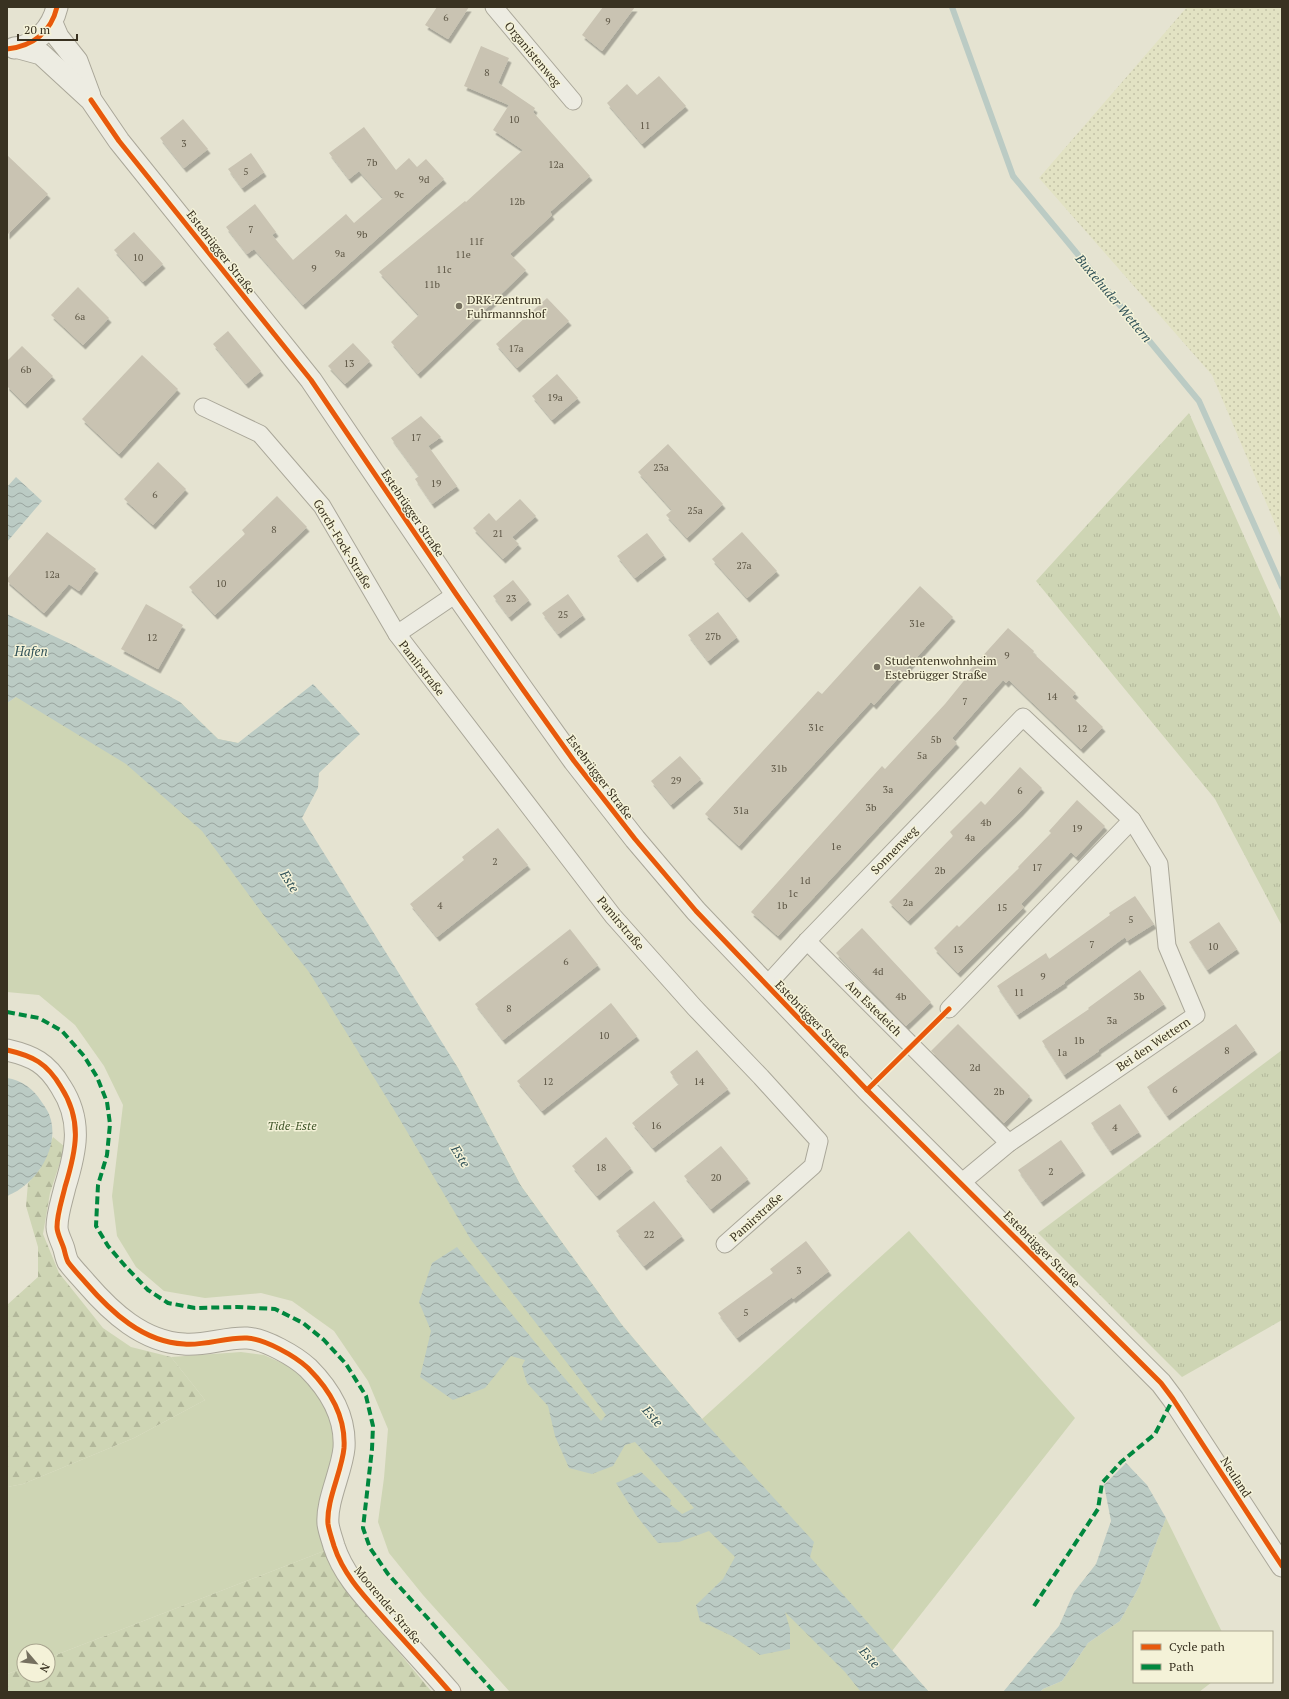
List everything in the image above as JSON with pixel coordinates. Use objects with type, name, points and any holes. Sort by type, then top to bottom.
[{"type":"street","name":"Organistenweg","points":[[494,7],[573,101]]},
{"type":"street","points":[[13,48],[32,43],[43,34],[55,15]]},
{"type":"street","name":"Estebrügger Straße","points":[[55,15],[58,37],[77,61],[91,100]]},
{"type":"street","name":"Estebrügger Straße","points":[[13,48],[41,54],[91,100],[119,141],[310,380],[456,594],[574,761],[634,839],[696,911],[867,1090],[1118,1339],[1161,1383],[1173,1399]]},
{"type":"street","name":"Gorch-Fock-Straße","points":[[203,407],[260,434],[317,500],[322,506],[397,634]]},
{"type":"street","name":"Pamirstraße","points":[[456,594],[397,634],[613,916],[695,1008],[761,1077],[819,1141],[813,1166],[725,1244]]},
{"type":"street","name":"Sonnenweg","points":[[767,985],[807,941],[1023,717]]},
{"type":"street","name":"Bei den Wettern","points":[[961,1183],[1009,1142],[1196,1015],[1167,946],[1160,864],[1132,820],[1023,717]]},
{"type":"street","points":[[949,1009],[1132,820]]},
{"type":"street","name":"Am Estedeich","points":[[807,941],[1009,1142]]},
{"type":"street","name":"Moorender Straße","points":[[7,1050],[28,1055],[45,1066],[57,1080],[70,1100],[75,1118],[76,1135],[73,1160],[60,1205],[57,1229],[68,1261],[99,1298],[131,1326],[164,1341],[184,1345],[248,1338],[269,1344],[306,1366],[322,1383],[334,1401],[341,1416],[344,1429],[344,1450],[332,1497],[328,1523],[335,1547],[343,1566],[360,1590],[450,1692]]},
{"type":"street","name":"Neuland","points":[[1173,1399],[1282,1566]]},
{"type":"green space","points":[[1187,7],[1282,7],[1282,540],[1212,375],[1039,178]]},
{"type":"green space","points":[[1189,413],[1282,621],[1282,926],[1215,799],[1036,581]]},
{"type":"green space","name":"Tide-Este","points":[[16,697],[180,702],[218,739],[238,743],[458,1068],[521,1186],[622,1325],[702,1419],[909,1231],[1075,1418],[892,1651],[929,1692],[510,1692],[423,1595],[389,1553],[378,1522],[384,1478],[388,1429],[368,1381],[334,1331],[292,1301],[261,1293],[205,1298],[164,1291],[136,1267],[117,1236],[112,1196],[123,1105],[104,1066],[75,1025],[39,995],[7,992],[7,703]]},
{"type":"green space","points":[[1282,1050],[1282,1320],[1182,1377],[1038,1233]]},
{"type":"green space","points":[[53,1137],[65,1147],[50,1193],[43,1234],[59,1273],[103,1328],[131,1347],[171,1357],[205,1400],[134,1438],[23,1484],[7,1487],[7,1305],[38,1277],[38,1247],[26,1206],[28,1183],[40,1169]]},
{"type":"green space","points":[[241,1352],[264,1355],[293,1368],[313,1384],[333,1422],[334,1445],[317,1516],[324,1551],[56,1655],[56,1643],[16,1643],[16,1671],[7,1674],[7,1487],[23,1484],[134,1438],[205,1400],[171,1357]]},
{"type":"green space","points":[[1166,1518],[1222,1631],[1133,1631],[1133,1683],[1211,1683],[1199,1692],[1040,1692],[1043,1689],[1062,1681],[1088,1643],[1120,1621],[1139,1587]]},
{"type":"green space","points":[[324,1551],[366,1613],[432,1692],[7,1692],[7,1674],[16,1671],[16,1683],[56,1683],[56,1655]]},
{"type":"water","points":[[16,477],[42,501],[7,542],[7,487]]},
{"type":"water","points":[[7,614],[75,646],[180,702],[218,739],[238,743],[313,684],[360,734],[319,773],[318,788],[302,818],[458,1068],[521,1186],[622,1325],[702,1419],[814,1542],[810,1557],[929,1692],[861,1692],[845,1672],[785,1612],[790,1629],[790,1649],[760,1655],[732,1636],[700,1621],[696,1605],[723,1579],[735,1557],[709,1531],[679,1542],[658,1543],[636,1515],[616,1483],[641,1472],[671,1500],[670,1504],[682,1514],[694,1508],[635,1442],[625,1445],[613,1466],[592,1474],[569,1468],[555,1436],[548,1406],[527,1383],[522,1366],[525,1360],[511,1356],[485,1388],[453,1400],[420,1377],[431,1331],[419,1302],[432,1263],[457,1247],[601,1421],[606,1415],[471,1240],[399,1118],[309,972],[265,917],[202,831],[126,764],[16,697],[7,703]]},
{"type":"water","points":[[7,1078],[27,1086],[38,1097],[49,1114],[52,1126],[52,1139],[44,1163],[36,1174],[18,1191],[7,1196]]},
{"type":"water","points":[[1126,1463],[1147,1485],[1166,1518],[1139,1587],[1120,1621],[1088,1643],[1062,1681],[1043,1689],[1040,1692],[1003,1692],[1059,1626],[1074,1592],[1096,1564],[1111,1521],[1104,1485]]},
{"type":"building","points":[[437,7],[469,7],[448,39],[425,25]]},
{"type":"building","points":[[603,7],[635,7],[602,51],[582,35]]},
{"type":"building","points":[[481,46],[509,58],[498,83],[535,108],[533,112],[590,176],[550,212],[552,215],[510,254],[526,270],[418,374],[391,342],[419,315],[379,272],[465,201],[466,202],[523,150],[493,130],[509,105],[464,86]]},
{"type":"building","points":[[659,76],[686,106],[642,144],[607,103],[627,84],[637,95]]},
{"type":"building","points":[[183,119],[208,149],[184,168],[160,138]]},
{"type":"building","points":[[364,127],[396,170],[409,158],[417,167],[426,159],[444,179],[303,305],[254,249],[247,254],[226,227],[255,204],[276,232],[272,235],[293,260],[346,214],[354,223],[383,198],[359,171],[349,179],[329,153]]},
{"type":"building","points":[[251,153],[264,172],[242,188],[228,169]]},
{"type":"building","points":[[7,155],[48,194],[7,235]]},
{"type":"building","points":[[134,232],[163,264],[143,282],[114,250]]},
{"type":"building","points":[[78,287],[109,318],[83,345],[51,315]]},
{"type":"building","points":[[547,298],[569,321],[517,368],[496,344]]},
{"type":"building","points":[[228,331],[261,371],[246,384],[213,344]]},
{"type":"building","points":[[353,343],[370,361],[345,384],[328,366]]},
{"type":"building","points":[[22,346],[53,376],[25,404],[7,386],[7,361]]},
{"type":"building","points":[[142,355],[178,389],[119,454],[82,419]]},
{"type":"building","points":[[557,374],[578,398],[552,420],[532,396]]},
{"type":"building","points":[[421,416],[441,437],[428,446],[457,486],[432,504],[415,479],[419,476],[391,438]]},
{"type":"building","points":[[668,444],[723,504],[687,538],[666,515],[672,510],[638,472]]},
{"type":"building","points":[[158,462],[186,489],[153,525],[124,499]]},
{"type":"building","points":[[277,496],[307,527],[215,615],[189,587],[245,534],[242,530]]},
{"type":"building","points":[[520,499],[536,516],[512,537],[519,544],[503,559],[473,528],[489,513],[496,521]]},
{"type":"building","points":[[47,532],[96,569],[79,591],[69,584],[44,613],[7,581],[7,579]]},
{"type":"building","points":[[742,532],[777,571],[747,598],[712,559]]},
{"type":"building","points":[[647,533],[664,555],[635,578],[617,556]]},
{"type":"building","points":[[513,580],[529,600],[509,617],[493,596]]},
{"type":"building","points":[[920,586],[953,617],[874,705],[871,702],[739,846],[705,814],[818,691],[822,694]]},
{"type":"building","points":[[568,594],[583,615],[558,634],[542,613]]},
{"type":"building","points":[[146,604],[183,625],[158,669],[121,649]]},
{"type":"building","points":[[718,612],[737,637],[708,661],[688,635]]},
{"type":"building","points":[[1008,628],[1034,651],[1033,653],[1076,693],[1072,697],[1103,727],[1081,749],[1009,680],[1006,683],[1003,680],[952,738],[957,743],[778,936],[751,912],[882,766],[885,769],[945,704],[971,672],[969,671]]},
{"type":"building","points":[[680,756],[701,779],[671,805],[651,781]]},
{"type":"building","points":[[1020,767],[1042,788],[1020,812],[908,921],[889,902],[953,836],[950,832],[981,801],[985,805]]},
{"type":"building","points":[[1077,800],[1105,826],[1076,857],[1071,852],[1021,904],[1024,907],[958,973],[934,948],[957,925],[959,927],[1019,868],[1018,867],[1051,833],[1049,831]]},
{"type":"building","points":[[498,828],[528,865],[437,937],[410,904],[464,860],[462,857]]},
{"type":"building","points":[[1135,896],[1154,924],[1127,941],[1125,937],[1064,982],[1065,983],[1017,1015],[997,986],[1046,953],[1049,959],[1110,915],[1109,913]]},
{"type":"building","points":[[1219,922],[1237,949],[1207,970],[1189,942]]},
{"type":"building","points":[[862,928],[931,1002],[906,1026],[836,953]]},
{"type":"building","points":[[570,929],[598,965],[503,1040],[475,1004]]},
{"type":"building","points":[[1140,970],[1164,1004],[1064,1075],[1042,1041],[1089,1009],[1088,1008]]},
{"type":"building","points":[[611,1003],[637,1036],[542,1111],[517,1081]]},
{"type":"building","points":[[958,1024],[1030,1096],[1004,1123],[931,1051]]},
{"type":"building","points":[[1236,1024],[1255,1050],[1167,1116],[1147,1087]]},
{"type":"building","points":[[697,1050],[728,1089],[653,1148],[632,1123],[679,1084],[670,1072]]},
{"type":"building","points":[[1120,1104],[1139,1132],[1110,1151],[1091,1123]]},
{"type":"building","points":[[606,1137],[631,1168],[597,1196],[572,1166]]},
{"type":"building","points":[[1061,1140],[1083,1171],[1041,1202],[1018,1170]]},
{"type":"building","points":[[721,1146],[748,1179],[711,1209],[684,1176]]},
{"type":"building","points":[[654,1201],[682,1236],[644,1266],[616,1231]]},
{"type":"building","points":[[806,1241],[829,1271],[793,1299],[792,1297],[737,1338],[718,1313],[773,1273],[770,1269]]},
{"type":"waterway","name":"Buxtehuder Wettern","points":[[952,7],[1013,176],[1199,401],[1282,587]]},
{"type":"marked path","points":[[7,1012],[39,1018],[62,1031],[84,1056],[97,1077],[107,1102],[110,1124],[107,1155],[98,1185],[96,1226],[108,1246],[148,1290],[168,1303],[195,1308],[237,1307],[275,1309],[303,1323],[324,1340],[346,1364],[366,1396],[373,1426],[372,1449],[363,1528],[370,1548],[388,1574],[494,1692]]},
{"type":"marked path","points":[[1034,1606],[1098,1509],[1102,1483],[1121,1462],[1155,1434],[1173,1399]]},
{"type":"cycle path","points":[[7,49],[25,45],[40,36],[50,24],[57,7]]},
{"type":"cycle path","points":[[91,100],[119,141],[311,380],[456,594],[524,691],[574,761],[635,839],[696,911],[867,1090],[1161,1383],[1282,1566]]},
{"type":"cycle path","points":[[867,1090],[949,1009]]},
{"type":"cycle path","points":[[7,1050],[32,1058],[45,1066],[61,1087],[72,1112],[75,1124],[74,1149],[57,1222],[57,1230],[68,1262],[117,1315],[129,1324],[155,1338],[184,1344],[200,1344],[239,1338],[254,1339],[288,1353],[316,1376],[335,1404],[344,1436],[343,1457],[329,1506],[328,1515],[329,1529],[338,1557],[357,1588],[450,1692]]},
{"type":"place","name":"DRK-Zentrum Fuhrmannshof","points":[[459,306]]},
{"type":"place","name":"Studentenwohnheim Estebrügger Straße","points":[[877,667]]},
{"type":"water label","name":"Hafen","points":[[31,651]]},
{"type":"water label","name":"Este","points":[[290,881]]},
{"type":"water label","name":"Este","points":[[461,1156]]},
{"type":"water label","name":"Este","points":[[653,1416]]},
{"type":"water label","name":"Este","points":[[870,1657]]}]
